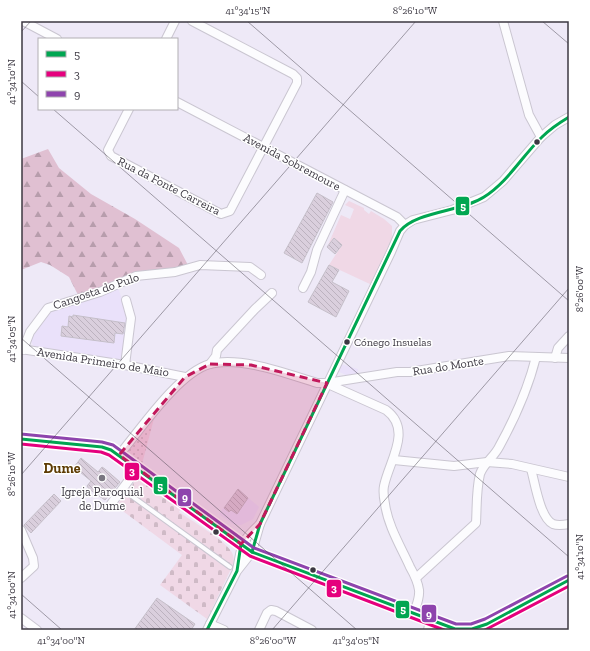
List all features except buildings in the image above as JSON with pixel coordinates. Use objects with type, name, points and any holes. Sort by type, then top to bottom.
[{"type":"street","points":[[23,21],[55,38]]},
{"type":"street","points":[[166,38],[175,21]]},
{"type":"street","points":[[192,21],[294,74],[297,83],[263,147]]},
{"type":"street","points":[[503,21],[529,115],[541,137]]},
{"type":"street","name":"Avenida Sobremoure","points":[[178,103],[397,217],[405,225]]},
{"type":"street","name":"Rua da Fonte Carreira","points":[[128,110],[108,150],[111,156],[221,214],[230,211],[263,147]]},
{"type":"street","points":[[233,569],[252,552],[260,524],[400,231],[412,220],[452,210],[484,196],[503,181],[541,137],[555,125],[569,117]]},
{"type":"street","points":[[303,288],[345,190]]},
{"type":"street","name":"Cangosta do Pulo","points":[[22,350],[30,332],[48,308],[100,292],[136,276],[175,272],[200,265],[250,267],[261,275]]},
{"type":"street","points":[[210,364],[216,356],[217,350],[255,308],[272,293]]},
{"type":"street","points":[[125,365],[131,318],[126,300]]},
{"type":"street","points":[[555,358],[558,348],[569,336]]},
{"type":"street","name":"Avenida Primeiro de Maio","points":[[22,350],[125,365],[185,377]]},
{"type":"street","name":"Rua do Monte","points":[[327,383],[397,372],[410,372],[509,356],[569,358]]},
{"type":"street","points":[[416,578],[420,576],[476,523],[476,496],[480,474],[487,462],[498,449],[518,411],[530,381],[536,357]]},
{"type":"street","points":[[119,455],[185,377],[210,364],[228,363],[250,365],[317,383],[327,383],[386,410],[394,416],[397,424],[397,448],[384,487],[385,504],[389,521],[416,578],[419,598],[414,613]]},
{"type":"street","points":[[21,439],[102,448],[119,455],[252,552],[414,613],[429,625],[455,629],[472,629],[487,624],[569,580]]},
{"type":"street","points":[[394,460],[454,466],[487,462],[512,464],[569,477]]},
{"type":"street","points":[[111,504],[138,468]]},
{"type":"street","points":[[531,469],[543,514],[549,522],[555,525],[569,525]]},
{"type":"street","points":[[224,630],[209,627],[233,569],[241,544],[248,534],[260,524]]},
{"type":"street","points":[[21,530],[33,558],[34,566],[21,578]]},
{"type":"street","points":[[259,630],[267,613],[271,610],[276,611],[312,630]]},
{"type":"street","points":[[21,618],[37,630]]},
{"type":"lane","points":[[122,489],[233,569]]},
{"type":"highlighted area","points":[[210,364],[251,365],[327,383],[260,524],[241,544],[119,455],[185,377]]},
{"type":"shaded area","points":[[118,287],[128,319],[122,360],[36,349],[33,345],[31,341],[34,331],[50,310]]},
{"type":"shaded area","points":[[340,364],[358,369],[357,374],[346,375],[337,371]]},
{"type":"shaded area","points":[[238,489],[259,507],[253,519],[241,525],[233,524],[219,514]]},
{"type":"green space","points":[[48,149],[59,168],[91,194],[135,219],[179,248],[189,267],[145,273],[99,290],[78,295],[69,277],[50,265],[41,262],[21,270],[21,159]]},
{"type":"green space","points":[[349,201],[364,208],[364,210],[369,214],[371,211],[392,226],[392,243],[372,285],[329,265],[342,245],[334,238],[328,245],[341,215],[350,219],[354,209],[345,205]]},
{"type":"green space","points":[[156,411],[142,464],[125,449]]},
{"type":"green space","points":[[139,476],[182,508],[179,512],[221,541],[232,553],[234,560],[232,567],[207,619],[160,585],[182,555],[116,506]]},
{"type":"transit line","name":"5","points":[[252,552],[260,524],[400,231],[417,219],[464,206],[493,191],[545,134],[569,117]]},
{"type":"transit line","name":"9","points":[[21,434],[102,442],[113,445],[254,548],[456,624],[471,624],[485,619],[567,576]]},
{"type":"transit line","name":"5","points":[[21,439],[102,447],[111,450],[252,552],[455,629],[472,629],[487,624],[569,580]]},
{"type":"transit line","name":"3","points":[[21,444],[101,452],[109,455],[250,556],[444,630]]},
{"type":"transit line","name":"5","points":[[207,630],[237,571],[241,544]]},
{"type":"transit line","name":"3","points":[[485,630],[569,586]]},
{"type":"place","name":"Cónego Insuelas","points":[[347,342]]},
{"type":"place","name":"Igreja Paroquial de Dume","points":[[102,478]]},
{"type":"district","name":"Dume","points":[[62,468]]}]
